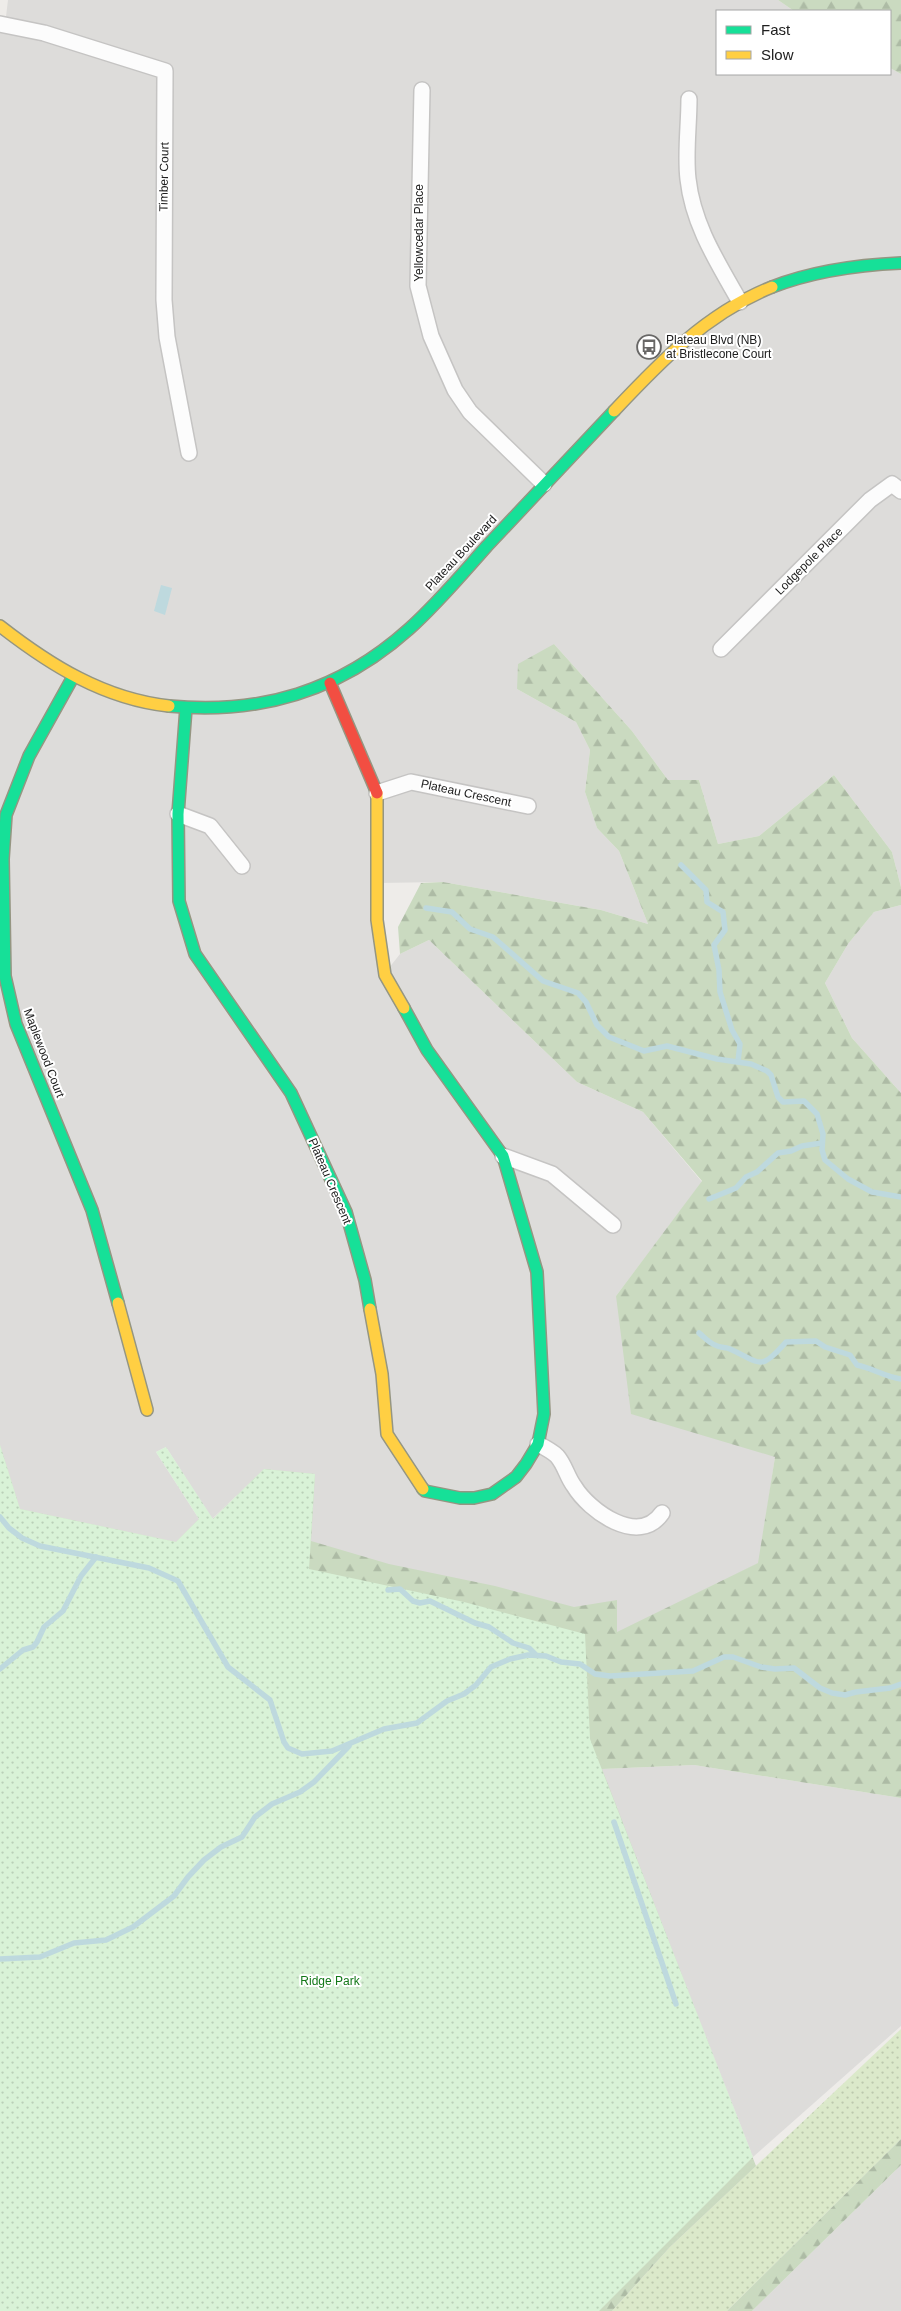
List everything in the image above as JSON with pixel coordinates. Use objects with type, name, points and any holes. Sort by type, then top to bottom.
[{"type":"street","name":"Timber Court","points":[[0,24],[44,33],[165,70],[164,300],[170,356],[189,452]]},
{"type":"street","name":"Yellowcedar Place","points":[[422,90],[418,286],[431,336],[455,390],[470,412],[544,484]]},
{"type":"street","points":[[689,99],[688,179],[693,201],[705,239],[740,302]]},
{"type":"street","name":"Plateau Boulevard","points":[[0,626],[22,646],[45,662],[103,691],[130,699],[186,708],[222,709],[277,701],[330,683],[384,650],[411,627],[653,369],[712,319],[740,302],[808,274],[863,265],[901,263]]},
{"type":"street","name":"Lodgepole Place","points":[[721,649],[870,500],[892,484],[901,491]]},
{"type":"street","name":"Maplewood Court","points":[[73,677],[29,756],[11,798],[6,815],[3,859],[5,976],[16,1024],[92,1210],[147,1410]]},
{"type":"street","name":"Plateau Crescent","points":[[186,708],[178,814],[179,901],[196,954],[291,1093],[346,1212],[365,1280],[382,1374],[387,1434],[425,1491],[460,1498],[474,1498],[492,1494],[503,1488],[516,1477],[538,1444],[544,1414],[537,1272],[502,1156],[427,1050],[385,976],[377,920],[376,793],[330,683]]},
{"type":"street","name":"Plateau Crescent","points":[[376,793],[411,782],[528,806]]},
{"type":"street","points":[[178,814],[210,826],[242,866]]},
{"type":"street","points":[[502,1156],[552,1174],[613,1225]]},
{"type":"street","points":[[538,1444],[556,1454],[574,1487],[592,1507],[609,1518],[629,1526],[642,1527],[652,1523],[662,1513]]},
{"type":"shaded area","points":[[8,0],[778,0],[793,10],[716,10],[716,75],[891,75],[891,69],[901,74],[901,887],[892,852],[834,775],[759,836],[718,844],[699,780],[668,780],[632,731],[554,644],[517,689],[576,722],[590,750],[585,792],[597,828],[619,851],[648,924],[601,910],[443,882],[378,883],[385,973],[400,954],[429,940],[577,1082],[643,1112],[702,1182],[616,1296],[775,1457],[759,1563],[617,1633],[309,1569],[314,1474],[264,1469],[212,1519],[166,1447],[156,1452],[199,1519],[176,1542],[20,1509],[0,1445],[0,24],[5,25]]},
{"type":"shaded area","points":[[901,905],[901,1093],[852,1038],[825,983],[848,944],[874,912]]},
{"type":"shaded area","points":[[694,1765],[901,1798],[901,2026],[753,2157],[601,1769]]},
{"type":"shaded area","points":[[901,2165],[901,2311],[752,2311]]},
{"type":"green space","points":[[778,0],[901,0],[901,74],[891,69],[891,10],[793,10]]},
{"type":"green space","name":"Ridge Park","points":[[554,644],[632,731],[668,780],[699,780],[718,844],[759,836],[834,775],[892,852],[901,887],[901,905],[874,912],[848,944],[825,983],[852,1038],[901,1093],[901,1798],[694,1765],[602,1769],[756,2166],[670,2247],[612,2311],[0,2311],[0,1445],[20,1509],[176,1542],[199,1519],[213,1519],[264,1469],[315,1474],[311,1541],[389,1564],[495,1586],[574,1607],[617,1600],[617,1632],[758,1563],[775,1457],[631,1414],[616,1296],[702,1181],[643,1112],[577,1082],[429,940],[400,954],[398,927],[421,883],[443,882],[601,910],[648,924],[619,851],[597,828],[585,792],[590,750],[576,722],[517,689],[518,664]]},
{"type":"green space","name":"Ridge Park","points":[[0,1445],[20,1509],[176,1542],[199,1519],[156,1452],[166,1447],[213,1519],[264,1469],[315,1474],[309,1569],[464,1602],[585,1634],[590,1739],[753,2157],[599,2311],[0,2311]]},
{"type":"green space","points":[[901,2029],[901,2139],[727,2311],[612,2311],[670,2247]]},
{"type":"green space","points":[[901,2139],[901,2165],[752,2311],[727,2311]]},
{"type":"water","points":[[161,585],[172,588],[165,615],[154,611]]},
{"type":"waterway","points":[[681,865],[706,890],[707,902],[723,912],[725,930],[714,945],[719,970],[720,992],[732,1030],[740,1044],[738,1061]]},
{"type":"waterway","points":[[426,908],[452,912],[470,929],[493,937],[543,981],[578,993],[586,1002],[597,1025],[609,1037],[644,1051],[667,1046],[717,1059],[751,1064],[767,1071],[771,1075],[778,1097],[783,1102],[804,1101],[817,1114],[823,1134],[822,1150],[825,1160],[848,1179],[872,1192],[901,1197]]},
{"type":"waterway","points":[[709,1199],[736,1188],[746,1177],[757,1172],[778,1153],[791,1151],[802,1146],[822,1143]]},
{"type":"waterway","points":[[699,1333],[719,1347],[730,1349],[760,1362],[771,1358],[786,1342],[816,1341],[825,1347],[850,1355],[857,1365],[901,1379]]},
{"type":"waterway","points":[[0,1517],[9,1528],[22,1538],[40,1546],[149,1568],[178,1581],[228,1667],[270,1700],[284,1742],[288,1748],[302,1754],[332,1751],[384,1729],[417,1723],[447,1701],[464,1694],[476,1685],[491,1667],[510,1659],[528,1655],[546,1656],[561,1662],[580,1664],[595,1674],[610,1676],[693,1671],[724,1657],[733,1657],[761,1667],[775,1669],[794,1668],[820,1688],[832,1693],[845,1695],[890,1688],[901,1684]]},
{"type":"waterway","points":[[0,1669],[23,1650],[33,1647],[44,1627],[63,1611],[81,1576],[96,1557]]},
{"type":"waterway","points":[[388,1590],[400,1589],[413,1601],[420,1603],[430,1601],[475,1623],[489,1627],[513,1643],[529,1648],[535,1654]]},
{"type":"waterway","points":[[0,1959],[40,1957],[74,1943],[106,1940],[133,1927],[174,1896],[204,1860],[221,1847],[242,1837],[255,1817],[272,1804],[300,1792],[314,1782],[349,1746]]},
{"type":"waterway","points":[[614,1822],[676,2004]]},
{"type":"traffic: fast","points":[[772,287],[788,281],[835,270],[901,263]]},
{"type":"traffic: fast","points":[[169,706],[203,708],[236,706],[267,702],[298,694],[327,683],[383,650],[409,629],[449,589],[614,411]]},
{"type":"traffic: fast","points":[[73,677],[29,756],[6,815],[3,859],[5,976],[16,1024],[92,1210],[118,1303]]},
{"type":"traffic: fast","points":[[186,708],[178,814],[179,901],[195,954],[291,1093],[346,1212],[365,1280],[370,1309]]},
{"type":"traffic: fast","points":[[404,1008],[427,1050],[503,1156],[537,1272],[544,1414],[538,1444],[526,1464],[516,1477],[492,1494],[474,1498],[460,1498],[423,1489]]},
{"type":"traffic: slow","points":[[614,411],[649,374],[706,324],[726,310],[772,287]]},
{"type":"traffic: slow","points":[[0,626],[58,667],[100,688],[122,696],[169,706]]},
{"type":"traffic: slow","points":[[377,793],[377,920],[385,975],[404,1008]]},
{"type":"traffic: slow","points":[[118,1303],[147,1410]]},
{"type":"traffic: slow","points":[[370,1309],[382,1374],[387,1434],[423,1489]]},
{"type":"traffic: jam","points":[[330,683],[377,793]]},
{"type":"place","name":"Plateau Blvd (NB) at Bristlecone Court","points":[[649,347]]}]
